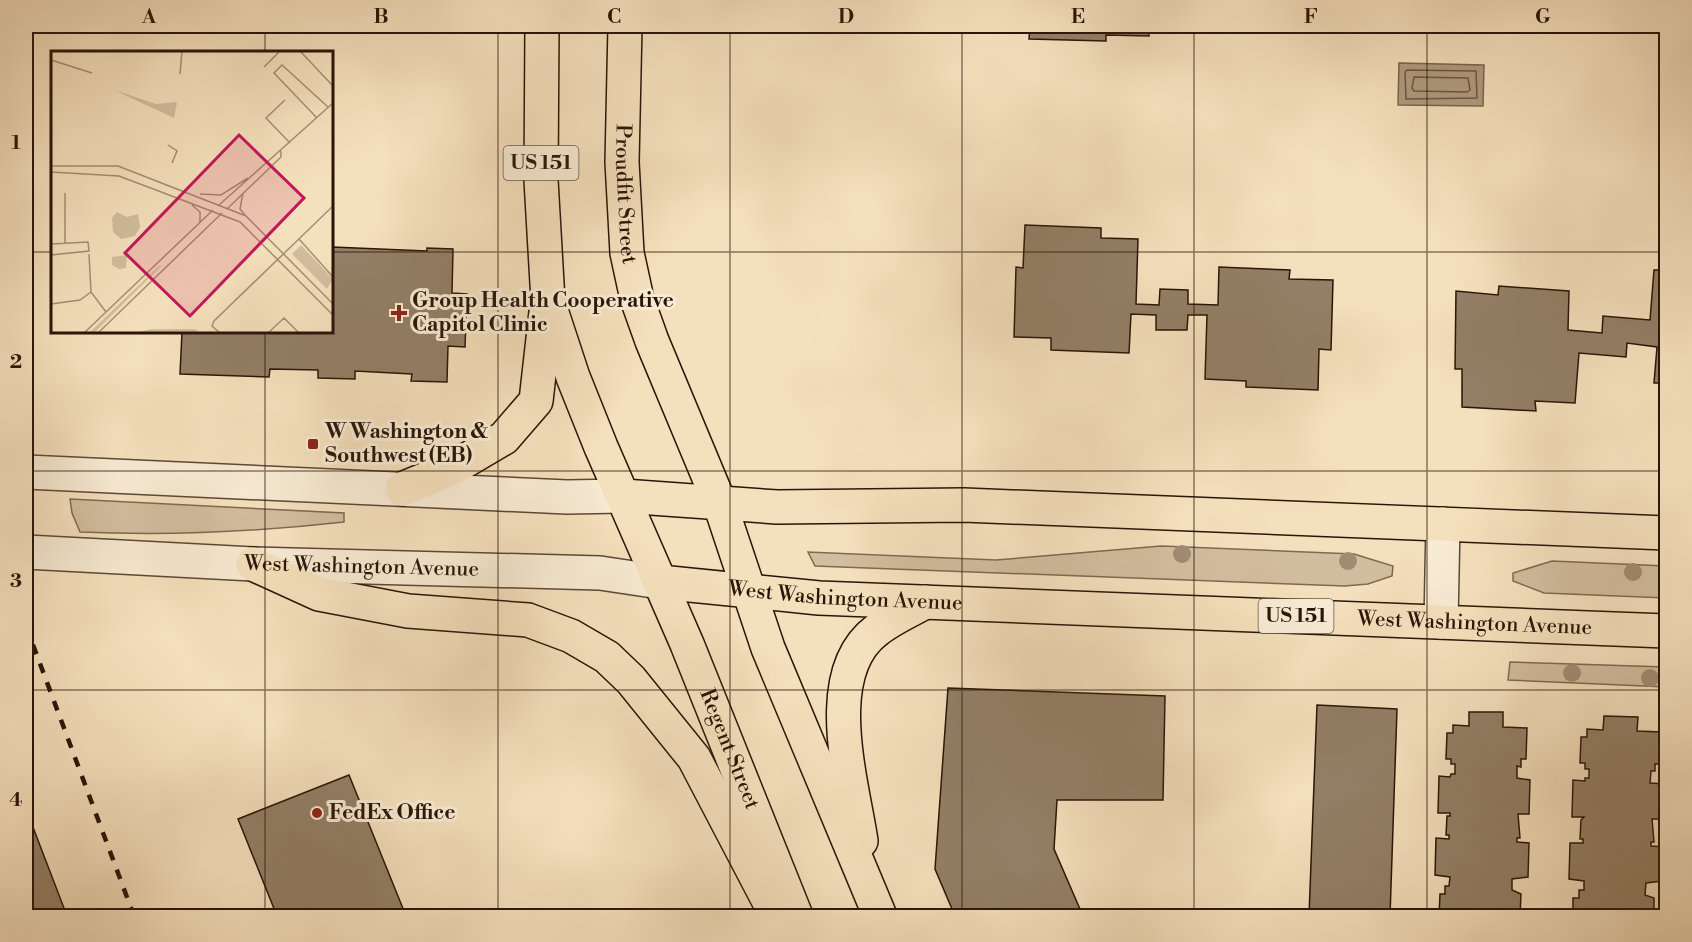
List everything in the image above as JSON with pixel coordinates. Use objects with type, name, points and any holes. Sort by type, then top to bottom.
[{"type":"main road","name":"US 151","points":[[542,26],[541,180],[548,301],[573,377],[660,582]]},
{"type":"main road","name":"Proudfit Street","points":[[625,26],[622,162],[627,253],[637,299],[652,341],[720,504],[750,591]]},
{"type":"main road","points":[[402,489],[453,468],[504,438],[536,401],[548,301]]},
{"type":"main road","points":[[623,496],[777,507],[964,505],[1666,533]]},
{"type":"main road","points":[[253,564],[319,594],[408,611],[528,620],[571,636],[607,657],[631,680],[694,758],[777,916]]},
{"type":"main road","name":"West Washington Avenue","points":[[660,582],[819,598],[1666,631]]},
{"type":"main road","name":"Regent Street","points":[[660,582],[796,916]]},
{"type":"main road","points":[[750,591],[768,648],[874,904]]},
{"type":"main road","points":[[874,904],[842,711],[846,674],[863,645],[876,631],[925,602]]},
{"type":"street","points":[[26,472],[567,497],[623,496]]},
{"type":"street","points":[[1441,622],[1443,524]]},
{"type":"street","name":"West Washington Avenue","points":[[26,552],[253,564],[600,573],[660,582]]},
{"type":"shaded area","points":[[70,499],[344,513],[344,522],[212,532],[146,534],[80,532],[72,513]]},
{"type":"shaded area","points":[[1161,546],[1354,554],[1393,566],[1392,576],[1368,584],[1345,586],[815,566],[808,552],[996,560]]},
{"type":"shaded area","points":[[1552,561],[1666,566],[1666,598],[1544,593],[1513,581],[1513,573]]},
{"type":"shaded area","points":[[1510,662],[1666,667],[1666,687],[1508,680]]},
{"type":"water","points":[[1399,63],[1484,65],[1483,106],[1398,105]]},
{"type":"building","points":[[1030,26],[1149,26],[1149,36],[1106,35],[1106,41],[1029,39]]},
{"type":"building","points":[[1025,225],[1101,228],[1101,238],[1138,239],[1136,304],[1159,305],[1160,289],[1188,290],[1188,304],[1218,305],[1219,267],[1290,270],[1289,279],[1333,280],[1331,350],[1319,349],[1318,390],[1246,387],[1246,381],[1205,379],[1207,315],[1188,315],[1187,330],[1156,330],[1156,315],[1131,314],[1129,353],[1051,350],[1051,338],[1014,337],[1016,267],[1023,268]]},
{"type":"building","name":"Group Health Cooperative Capitol Clinic","points":[[333,247],[427,251],[427,248],[453,249],[452,293],[467,294],[465,347],[448,346],[447,382],[411,381],[412,374],[355,371],[355,379],[318,378],[318,370],[270,369],[269,377],[180,374],[182,333],[333,333]]},
{"type":"building","points":[[1654,270],[1666,270],[1666,383],[1654,383],[1657,347],[1627,343],[1626,357],[1579,353],[1575,403],[1535,401],[1536,411],[1462,407],[1462,369],[1455,369],[1456,291],[1498,295],[1499,286],[1569,291],[1568,330],[1602,333],[1603,316],[1650,320]]},
{"type":"building","points":[[948,688],[1165,696],[1163,800],[1057,800],[1054,849],[1083,916],[955,916],[935,869]]},
{"type":"building","points":[[1317,705],[1397,709],[1390,916],[1309,916]]},
{"type":"building","points":[[1469,712],[1503,712],[1503,727],[1527,728],[1526,759],[1521,759],[1521,767],[1517,766],[1517,778],[1530,780],[1529,814],[1518,814],[1520,838],[1517,838],[1517,842],[1529,843],[1528,877],[1512,879],[1512,890],[1521,894],[1520,916],[1439,916],[1440,894],[1445,894],[1445,886],[1449,886],[1450,877],[1435,875],[1436,838],[1449,839],[1449,835],[1446,835],[1447,816],[1450,816],[1450,813],[1438,813],[1439,776],[1450,777],[1451,774],[1455,774],[1455,764],[1451,764],[1451,759],[1446,759],[1447,733],[1453,733],[1453,725],[1469,726]]},
{"type":"building","points":[[1604,716],[1638,717],[1637,731],[1661,732],[1660,764],[1655,764],[1655,771],[1651,771],[1650,783],[1665,784],[1664,819],[1652,819],[1654,842],[1651,842],[1651,846],[1664,847],[1662,881],[1646,883],[1645,895],[1654,898],[1654,916],[1573,916],[1573,898],[1579,898],[1579,890],[1584,890],[1584,881],[1569,879],[1570,843],[1583,843],[1583,839],[1580,839],[1581,820],[1584,817],[1572,817],[1573,780],[1585,781],[1585,778],[1589,778],[1589,769],[1585,769],[1585,763],[1580,763],[1581,737],[1587,737],[1587,729],[1603,730]]},
{"type":"building","points":[[349,775],[406,916],[277,916],[238,819]]},
{"type":"building","points":[[26,809],[67,916],[26,916]]},
{"type":"railway","points":[[26,626],[134,916]]},
{"type":"place","name":"Group Health Cooperative Capitol Clinic","points":[[399,313]]},
{"type":"place","name":"W Washington & Southwest (EB)","points":[[313,444]]},
{"type":"place","name":"FedEx Office","points":[[317,813]]}]
